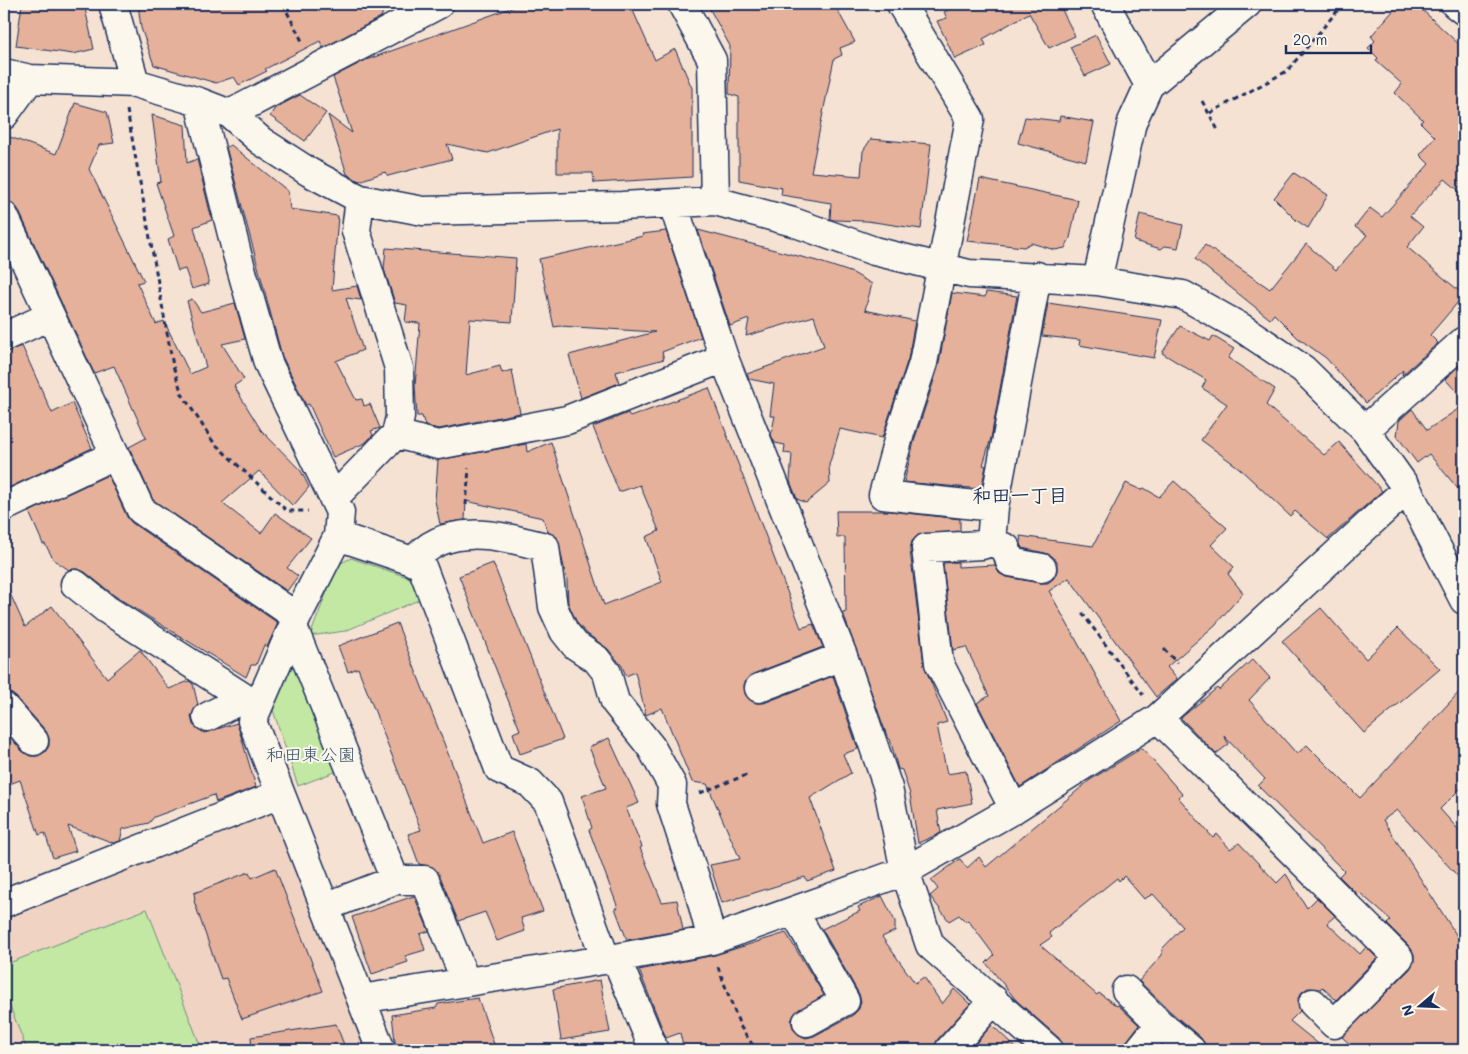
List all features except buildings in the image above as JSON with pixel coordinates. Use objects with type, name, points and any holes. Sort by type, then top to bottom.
[{"type":"street","points":[[113,4],[129,82]]},
{"type":"street","points":[[682,4],[712,60],[715,201]]},
{"type":"street","points":[[901,4],[970,119],[940,266],[923,363],[883,495],[994,506]]},
{"type":"street","points":[[1105,4],[1149,85]]},
{"type":"street","points":[[1096,281],[1132,122],[1149,85],[1247,4]]},
{"type":"street","points":[[1455,4],[1464,11]]},
{"type":"street","points":[[230,114],[424,7]]},
{"type":"street","points":[[4,73],[30,79],[129,82],[199,102],[230,114],[261,141],[309,172],[360,199],[423,212],[715,201],[793,222],[874,251],[968,274],[1037,276],[1096,281],[1184,295],[1242,328],[1304,370],[1365,430],[1407,489],[1464,600]]},
{"type":"street","points":[[4,116],[30,79]]},
{"type":"street","points":[[199,102],[239,261],[268,363],[338,515],[413,562],[420,564],[499,769],[530,783],[548,802],[611,959],[654,1050]]},
{"type":"street","points":[[360,199],[356,231],[399,368],[400,418],[396,434],[338,515],[295,622],[251,702],[252,721],[381,1050]]},
{"type":"street","points":[[673,204],[724,358],[843,656],[888,788],[905,871],[930,945],[1049,1050]]},
{"type":"street","points":[[4,216],[141,510],[295,622],[395,880]]},
{"type":"street","points":[[991,542],[994,506],[1037,276]]},
{"type":"street","points":[[4,338],[50,316]]},
{"type":"street","points":[[1365,430],[1464,341]]},
{"type":"street","points":[[396,434],[438,445],[567,420],[724,358]]},
{"type":"street","points":[[4,507],[114,455]]},
{"type":"street","points":[[361,999],[611,959],[712,940],[905,871],[1014,808],[1158,718],[1407,489]]},
{"type":"street","points":[[413,562],[421,551],[431,545],[458,535],[497,535],[545,547],[553,607],[564,631],[576,645],[596,659],[607,673],[615,702],[651,747],[672,785],[671,804],[698,887],[712,940]]},
{"type":"street","points":[[1014,808],[939,663],[926,548],[982,545],[991,542],[1006,548],[1010,562],[1042,568]]},
{"type":"street","points":[[75,584],[106,609],[251,702]]},
{"type":"street","points":[[759,688],[843,656]]},
{"type":"street","points":[[207,716],[251,702]]},
{"type":"street","points":[[4,707],[34,741]]},
{"type":"street","points":[[1158,718],[1399,958],[1334,1024],[1313,1003]]},
{"type":"street","points":[[4,903],[280,794]]},
{"type":"street","points":[[325,907],[395,880],[425,880],[466,982]]},
{"type":"street","points":[[794,912],[845,1001],[807,1022]]},
{"type":"street","points":[[1126,990],[1160,1024],[1191,1050]]},
{"type":"street","points":[[949,1050],[994,1000]]},
{"type":"street","points":[[1139,1050],[1160,1024]]},
{"type":"path","points":[[283,4],[315,68]]},
{"type":"path","points":[[1210,113],[1287,71],[1343,4]]},
{"type":"path","points":[[129,82],[172,366],[182,394],[214,443],[287,510],[338,515]]},
{"type":"path","points":[[1202,101],[1218,130]]},
{"type":"path","points":[[466,505],[471,440]]},
{"type":"path","points":[[1082,613],[1130,674],[1158,718]]},
{"type":"path","points":[[671,804],[749,774]]},
{"type":"path","points":[[712,940],[712,951],[740,1026],[756,1050]]},
{"type":"shaded area","points":[[276,805],[369,1050],[4,1050],[4,915]]},
{"type":"green space","points":[[351,558],[410,578],[421,599],[345,631],[310,636],[337,565]]},
{"type":"green space","name":"和田東公園","points":[[296,658],[340,770],[298,786],[271,704]]},
{"type":"green space","points":[[147,909],[202,1050],[27,1050],[4,991],[4,965]]},
{"type":"district","name":"和田一丁目","points":[[1020,495]]}]
